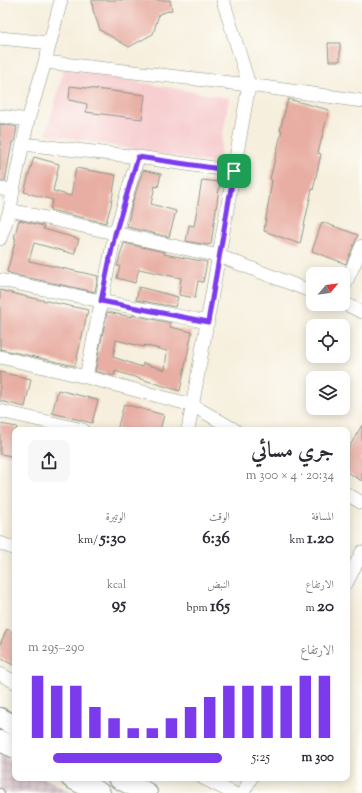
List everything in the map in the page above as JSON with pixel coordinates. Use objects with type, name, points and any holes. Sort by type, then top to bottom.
[{"type":"main road","points":[[0,718],[12,724]]},
{"type":"main road","points":[[0,741],[12,747]]},
{"type":"main road","points":[[77,781],[100,793]]},
{"type":"main road","points":[[123,781],[143,792]]},
{"type":"street","points":[[0,239],[10,210],[6,190],[23,144],[28,120],[61,0]]},
{"type":"street","points":[[188,427],[249,85],[223,0]]},
{"type":"street","points":[[0,38],[50,42]]},
{"type":"street","points":[[45,62],[249,85],[362,101]]},
{"type":"street","points":[[0,116],[28,120]]},
{"type":"street","points":[[23,144],[138,157],[234,171]]},
{"type":"street","points":[[86,377],[115,234],[138,157]]},
{"type":"street","points":[[10,210],[219,256],[306,289]]},
{"type":"street","points":[[350,273],[362,246]]},
{"type":"street","points":[[0,280],[208,322]]},
{"type":"street","points":[[350,306],[362,312]]},
{"type":"street","points":[[0,357],[86,377],[192,405],[230,427]]},
{"type":"street","points":[[0,411],[70,427]]},
{"type":"street","points":[[350,496],[362,503]]},
{"type":"street","points":[[0,543],[12,548]]},
{"type":"street","points":[[350,576],[362,552]]},
{"type":"street","points":[[0,674],[12,680]]},
{"type":"street","points":[[209,781],[233,793]]},
{"type":"street","points":[[243,793],[249,781]]},
{"type":"shaded area","points":[[64,69],[229,98],[218,164],[46,134]]},
{"type":"shaded area","points":[[0,755],[12,761],[12,781],[50,781],[73,793],[0,793]]},
{"type":"building","points":[[92,0],[170,0],[172,10],[159,14],[153,34],[129,47],[100,30],[93,10]]},
{"type":"building","points":[[328,43],[340,43],[340,61],[329,61]]},
{"type":"building","points":[[70,86],[145,95],[142,119],[86,112],[87,104],[69,100]]},
{"type":"building","points":[[288,99],[329,110],[318,153],[321,154],[300,244],[264,231],[272,180],[270,179]]},
{"type":"building","points":[[0,124],[17,127],[14,142],[12,142],[5,181],[0,181]]},
{"type":"building","points":[[34,157],[59,164],[53,191],[71,196],[76,168],[116,175],[111,205],[106,223],[50,210],[53,200],[24,192]]},
{"type":"building","points":[[143,170],[161,174],[158,187],[155,186],[151,204],[176,211],[169,237],[127,227],[132,204]]},
{"type":"building","points":[[202,180],[220,182],[211,244],[207,245],[186,241],[189,225],[194,226]]},
{"type":"building","points":[[19,220],[44,226],[43,229],[79,239],[74,254],[34,243],[29,261],[98,276],[95,292],[7,272]]},
{"type":"building","points":[[322,222],[358,235],[346,264],[312,251]]},
{"type":"building","points":[[124,243],[165,252],[164,254],[207,262],[203,282],[198,281],[195,298],[179,295],[181,278],[139,269],[135,283],[117,278],[120,266],[117,266]]},
{"type":"building","points":[[139,287],[178,297],[175,307],[136,300]]},
{"type":"building","points":[[0,290],[88,310],[75,366],[0,349]]},
{"type":"building","points":[[107,312],[132,317],[132,315],[171,323],[170,327],[192,332],[180,391],[115,371],[114,376],[95,371]],"holes":[[[116,340],[144,347],[144,345],[167,351],[165,370],[143,363],[142,367],[113,357]]]},
{"type":"building","points":[[0,372],[31,379],[25,407],[0,401]]},
{"type":"building","points":[[58,390],[98,400],[92,423],[52,413]]},
{"type":"building","points":[[124,404],[164,415],[161,427],[118,427]]},
{"type":"building","points":[[0,424],[17,427],[12,427],[12,456],[0,454]]},
{"type":"building","points":[[362,425],[362,481],[350,474],[350,446]]},
{"type":"building","points":[[7,629],[12,632],[12,664],[0,658],[0,644]]},
{"type":"route","points":[[138,157],[234,171],[208,322],[101,301],[115,234],[138,157]]}]
